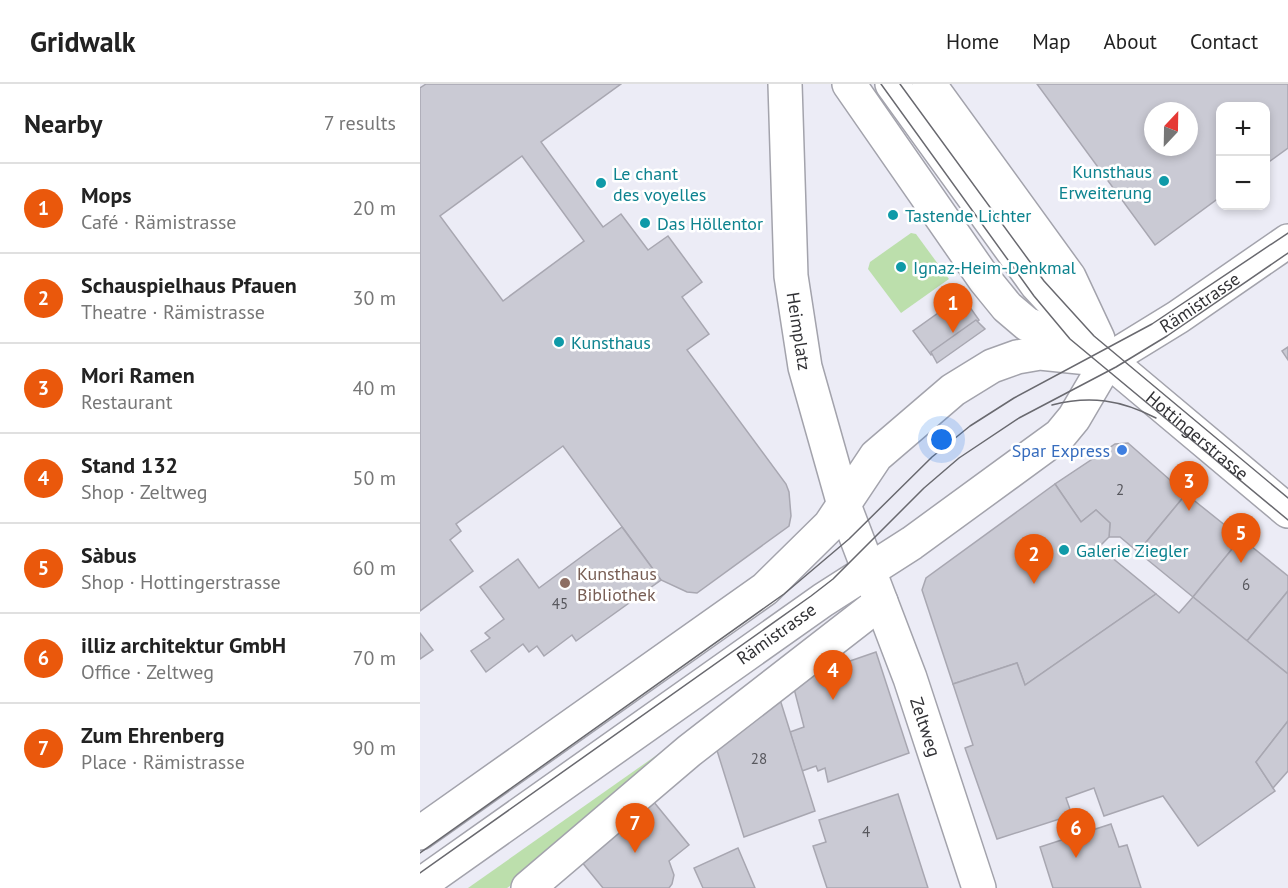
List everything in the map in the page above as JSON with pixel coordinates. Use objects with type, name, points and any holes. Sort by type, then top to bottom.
[{"type":"main road","name":"Heimplatz","points":[[785,84],[791,276],[805,367],[844,505],[867,570]]},
{"type":"main road","points":[[849,84],[985,280],[1008,307],[1027,324],[1108,360]]},
{"type":"main road","points":[[892,84],[1037,285],[1108,360]]},
{"type":"main road","points":[[929,84],[1069,276],[1108,360]]},
{"type":"main road","name":"Rämistrasse","points":[[420,885],[867,570],[912,543],[1060,435],[1074,418],[1108,360],[1178,317],[1288,241]]},
{"type":"main road","points":[[420,833],[765,589],[809,549],[844,505],[876,456],[953,390],[992,366],[1017,357],[1040,353],[1108,360]]},
{"type":"main road","name":"Hottingerstrasse","points":[[1108,360],[1288,511]]},
{"type":"main road","name":"Zeltweg","points":[[867,570],[910,678],[979,888]]},
{"type":"main road","points":[[528,887],[689,751],[881,602]]},
{"type":"green space","points":[[911,233],[916,234],[949,279],[901,313],[868,269],[870,262]]},
{"type":"green space","points":[[671,745],[522,878],[507,888],[468,888]]},
{"type":"building","name":"Kunsthaus","points":[[426,84],[621,84],[541,142],[603,227],[621,214],[648,250],[668,236],[702,282],[682,297],[709,334],[687,350],[786,484],[789,492],[791,516],[789,526],[697,593],[687,592],[661,580],[563,446],[456,524],[461,531],[450,540],[473,571],[420,611],[420,88]],"holes":[[[522,156],[584,241],[503,301],[440,216]]]},
{"type":"building","name":"Kunsthaus Erweiterung","points":[[1037,84],[1288,84],[1288,148],[1270,161],[1270,102],[1216,102],[1216,200],[1155,245]]},
{"type":"building","points":[[962,296],[979,320],[931,355],[913,331]]},
{"type":"building","points":[[976,320],[985,329],[937,363],[931,352]]},
{"type":"building","points":[[1288,347],[1288,360],[1282,351]]},
{"type":"building","points":[[1128,443],[1186,494],[1138,552],[1120,537],[1109,537],[1110,523],[1096,510],[1081,522],[1055,484],[1115,444]]},
{"type":"building","points":[[1055,484],[1081,522],[1096,510],[1110,523],[1109,537],[1099,547],[1156,594],[1025,685],[1017,663],[953,684],[922,590],[926,578]]},
{"type":"building","points":[[1186,494],[1241,538],[1193,597],[1138,552]]},
{"type":"building","points":[[622,527],[661,580],[576,641],[572,635],[544,656],[537,646],[529,652],[523,644],[486,672],[471,651],[490,638],[485,633],[504,619],[480,587],[518,559],[539,588]]},
{"type":"building","points":[[1241,538],[1288,576],[1288,591],[1247,641],[1193,597]]},
{"type":"building","points":[[1288,591],[1288,674],[1247,641]]},
{"type":"building","points":[[1156,594],[1179,613],[1193,597],[1288,674],[1288,721],[1256,762],[1275,791],[1198,846],[1163,796],[1104,816],[1094,788],[1066,798],[1072,815],[997,839],[965,748],[973,745],[953,684],[1017,663],[1025,685]]},
{"type":"building","points":[[420,633],[433,650],[420,659]]},
{"type":"building","points":[[876,652],[909,753],[828,782],[825,768],[818,771],[816,766],[802,771],[790,732],[804,727],[792,681]]},
{"type":"building","points":[[778,693],[815,811],[744,837],[715,744]]},
{"type":"building","points":[[1288,721],[1288,771],[1273,788],[1256,762]]},
{"type":"building","points":[[898,794],[928,888],[827,888],[813,846],[826,842],[819,820]]},
{"type":"building","points":[[653,801],[689,845],[669,861],[674,875],[672,884],[669,888],[603,888],[581,861]]},
{"type":"building","points":[[1111,824],[1119,847],[1127,845],[1141,888],[1053,888],[1040,847]]},
{"type":"building","points":[[738,848],[755,888],[703,888],[694,868]]},
{"type":"tram line","points":[[881,84],[1034,296],[1070,339],[1288,520]]},
{"type":"tram line","points":[[900,84],[1044,281],[1094,336],[1288,498]]},
{"type":"tram line","points":[[420,853],[784,594],[849,539],[932,457],[970,426],[1014,398],[1152,324],[1288,233]]},
{"type":"tram line","points":[[420,873],[811,596],[833,579],[924,488],[959,458],[1019,418],[1116,367],[1167,336],[1288,253]]},
{"type":"tram line","points":[[1052,405],[1079,400],[1105,401],[1118,403],[1156,418]]},
{"type":"place","name":"Kunsthaus Erweiterung","points":[[1164,181]]},
{"type":"place","name":"Le chant des voyelles","points":[[601,183]]},
{"type":"place","name":"Tastende Lichter","points":[[893,215]]},
{"type":"place","name":"Das Höllentor","points":[[645,223]]},
{"type":"place","name":"Ignaz-Heim-Denkmal","points":[[901,267]]},
{"type":"place","name":"Mops","points":[[953,333]]},
{"type":"place","name":"Kunsthaus","points":[[559,342]]},
{"type":"place","name":"Spar Express","points":[[1122,450]]},
{"type":"place","name":"Mori Ramen","points":[[1189,511]]},
{"type":"place","name":"Galerie Ziegler","points":[[1064,550]]},
{"type":"place","name":"Sàbus","points":[[1241,563]]},
{"type":"place","name":"Kunsthaus Bibliothek","points":[[565,583]]},
{"type":"place","name":"Schauspielhaus Pfauen","points":[[1034,584]]},
{"type":"place","name":"Stand 132","points":[[833,700]]},
{"type":"place","name":"Zum Ehrenberg","points":[[635,853]]},
{"type":"place","name":"illiz architektur GmbH","points":[[1076,858]]}]
